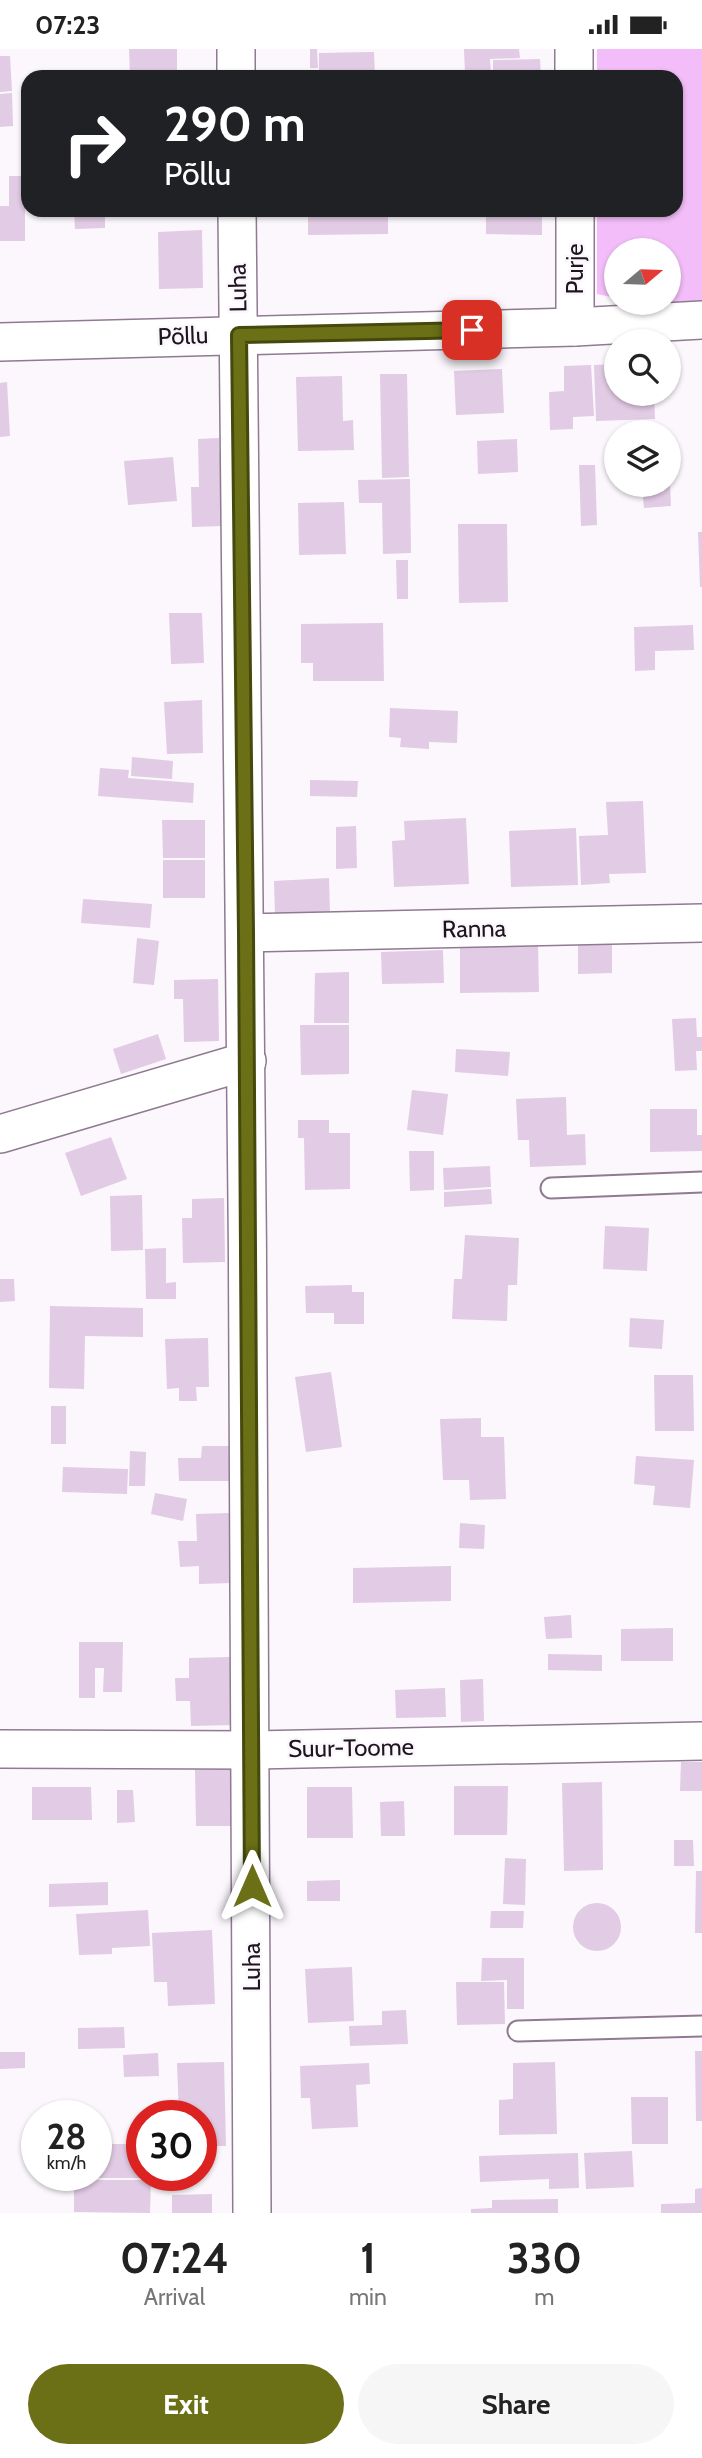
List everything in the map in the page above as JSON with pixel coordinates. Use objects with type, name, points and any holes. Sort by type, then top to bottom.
[{"type":"street","points":[[236,49],[236,70]]},
{"type":"street","points":[[574,49],[574,70]]},
{"type":"street","name":"Luha","points":[[237,217],[247,1061],[252,2213]]},
{"type":"street","name":"Purje","points":[[575,217],[575,327]]},
{"type":"street","name":"Põllu","points":[[0,342],[575,327],[702,320]]},
{"type":"street","name":"Ranna","points":[[246,933],[702,923]]},
{"type":"street","points":[[0,1134],[247,1061]]},
{"type":"street","name":"Suur-Toome","points":[[0,1749],[252,1749],[702,1741]]},
{"type":"lane","points":[[551,1188],[702,1182]]},
{"type":"lane","points":[[518,2031],[702,2026]]},
{"type":"shaded area","points":[[597,49],[702,49],[702,306],[681,307],[681,238],[604,238],[604,295],[597,294],[597,217],[683,217],[683,70],[597,70]]},
{"type":"building","points":[[129,49],[177,49],[177,70],[130,70]]},
{"type":"building","points":[[310,49],[317,49],[318,68],[310,68]]},
{"type":"building","points":[[464,49],[519,49],[520,58],[490,59],[491,70],[465,70]]},
{"type":"building","points":[[374,52],[375,70],[319,70],[319,53]]},
{"type":"building","points":[[0,56],[10,56],[12,91],[0,92]]},
{"type":"building","points":[[540,59],[541,70],[493,70],[493,60]]},
{"type":"building","points":[[12,93],[13,126],[0,127],[0,94]]},
{"type":"building","points":[[9,176],[21,176],[21,217],[25,217],[25,241],[0,241],[0,206],[9,206]]},
{"type":"building","points":[[74,217],[105,217],[105,228],[75,229]]},
{"type":"building","points":[[308,217],[388,217],[388,234],[308,235]]},
{"type":"building","points":[[486,217],[542,217],[542,235],[486,234]]},
{"type":"building","points":[[202,230],[203,288],[159,289],[158,232]]},
{"type":"building","points":[[591,365],[594,416],[573,417],[573,429],[550,430],[549,392],[564,391],[564,366]]},
{"type":"building","points":[[594,365],[604,365],[604,406],[654,406],[655,419],[596,421]]},
{"type":"building","points":[[502,369],[504,413],[456,415],[454,371]]},
{"type":"building","points":[[380,374],[407,374],[409,477],[382,478]]},
{"type":"building","points":[[342,376],[343,421],[353,420],[354,450],[298,451],[296,377]]},
{"type":"building","points":[[7,382],[10,436],[0,437],[0,383]]},
{"type":"building","points":[[219,438],[223,526],[192,527],[191,487],[199,487],[198,439]]},
{"type":"building","points":[[517,439],[518,472],[478,474],[477,441]]},
{"type":"building","points":[[173,457],[177,501],[128,505],[124,461]]},
{"type":"building","points":[[579,465],[595,465],[597,525],[581,526]]},
{"type":"building","points":[[410,479],[411,553],[383,554],[382,503],[359,503],[358,480]]},
{"type":"building","points":[[643,497],[671,497],[671,506],[644,508]]},
{"type":"building","points":[[344,502],[346,554],[299,555],[298,503]]},
{"type":"building","points":[[458,524],[507,524],[508,602],[459,603]]},
{"type":"building","points":[[698,532],[702,532],[702,587],[700,587]]},
{"type":"building","points":[[396,560],[408,560],[408,599],[397,599]]},
{"type":"building","points":[[169,613],[202,613],[204,663],[171,664]]},
{"type":"building","points":[[383,623],[384,681],[313,681],[313,663],[301,663],[301,624]]},
{"type":"building","points":[[693,625],[694,650],[655,651],[655,670],[635,671],[634,627]]},
{"type":"building","points":[[202,700],[203,753],[167,754],[164,702]]},
{"type":"building","points":[[390,708],[458,711],[457,743],[429,742],[429,749],[400,747],[401,738],[389,737]]},
{"type":"building","points":[[132,757],[173,761],[172,779],[131,776]]},
{"type":"building","points":[[100,768],[129,770],[128,778],[194,783],[193,803],[98,796]]},
{"type":"building","points":[[310,780],[358,781],[357,797],[310,796]]},
{"type":"building","points":[[643,801],[646,873],[609,874],[610,883],[581,885],[579,836],[608,835],[606,802]]},
{"type":"building","points":[[466,818],[469,884],[394,887],[392,841],[405,840],[404,821]]},
{"type":"building","points":[[162,820],[205,820],[205,858],[163,858]]},
{"type":"building","points":[[356,826],[357,868],[336,869],[336,827]]},
{"type":"building","points":[[576,828],[578,885],[511,887],[509,831]]},
{"type":"building","points":[[163,860],[205,860],[205,898],[163,898]]},
{"type":"building","points":[[329,878],[330,914],[275,916],[274,881]]},
{"type":"building","points":[[83,899],[152,904],[150,928],[81,923]]},
{"type":"building","points":[[137,938],[159,941],[154,985],[133,983]]},
{"type":"building","points":[[612,944],[612,973],[578,974],[578,945]]},
{"type":"building","points":[[538,946],[539,992],[460,993],[460,947]]},
{"type":"building","points":[[443,950],[444,983],[382,984],[381,952]]},
{"type":"building","points":[[349,972],[349,1023],[314,1023],[315,973]]},
{"type":"building","points":[[218,979],[219,1041],[184,1042],[183,999],[174,999],[174,980]]},
{"type":"building","points":[[696,1018],[697,1037],[702,1037],[702,1051],[696,1051],[697,1070],[675,1071],[672,1019]]},
{"type":"building","points":[[300,1025],[349,1025],[349,1074],[301,1075]]},
{"type":"building","points":[[158,1034],[166,1059],[121,1074],[113,1049]]},
{"type":"building","points":[[456,1049],[510,1052],[508,1076],[455,1072]]},
{"type":"building","points":[[412,1090],[448,1094],[443,1135],[407,1130]]},
{"type":"building","points":[[566,1097],[567,1135],[585,1134],[586,1165],[530,1167],[529,1140],[518,1140],[516,1099]]},
{"type":"building","points":[[650,1109],[697,1109],[697,1135],[702,1135],[702,1151],[650,1152]]},
{"type":"building","points":[[298,1120],[329,1120],[329,1133],[350,1133],[350,1189],[305,1190],[304,1138],[298,1138]]},
{"type":"building","points":[[111,1137],[127,1179],[81,1196],[65,1153]]},
{"type":"building","points":[[409,1151],[434,1151],[434,1190],[410,1191]]},
{"type":"building","points":[[490,1166],[491,1187],[444,1190],[443,1168]]},
{"type":"building","points":[[491,1189],[492,1204],[444,1207],[444,1192]]},
{"type":"building","points":[[142,1195],[143,1250],[111,1251],[110,1196]]},
{"type":"building","points":[[224,1198],[225,1262],[183,1263],[182,1218],[192,1218],[192,1199]]},
{"type":"building","points":[[605,1226],[649,1228],[647,1271],[603,1269]]},
{"type":"building","points":[[465,1235],[519,1238],[517,1285],[508,1285],[507,1321],[452,1319],[454,1279],[462,1279]]},
{"type":"building","points":[[166,1248],[166,1283],[176,1282],[176,1299],[146,1299],[145,1249]]},
{"type":"building","points":[[0,1279],[14,1279],[15,1301],[0,1302]]},
{"type":"building","points":[[352,1285],[352,1292],[364,1292],[364,1324],[334,1324],[334,1313],[306,1313],[305,1286]]},
{"type":"building","points":[[50,1306],[143,1308],[143,1337],[85,1336],[84,1389],[49,1388]]},
{"type":"building","points":[[630,1318],[664,1320],[662,1349],[629,1347]]},
{"type":"building","points":[[208,1338],[209,1387],[196,1387],[197,1401],[179,1401],[179,1388],[167,1389],[165,1339]]},
{"type":"building","points":[[331,1372],[342,1447],[306,1452],[295,1377]]},
{"type":"building","points":[[654,1375],[693,1375],[694,1431],[655,1431]]},
{"type":"building","points":[[51,1406],[66,1406],[66,1444],[51,1444]]},
{"type":"building","points":[[481,1418],[481,1437],[504,1437],[506,1499],[470,1500],[469,1480],[443,1480],[440,1419]]},
{"type":"building","points":[[202,1446],[231,1446],[231,1481],[179,1481],[178,1458],[201,1458]]},
{"type":"building","points":[[130,1451],[146,1452],[145,1486],[129,1486]]},
{"type":"building","points":[[636,1456],[694,1460],[690,1508],[653,1505],[655,1486],[634,1484]]},
{"type":"building","points":[[63,1467],[128,1469],[127,1494],[62,1492]]},
{"type":"building","points":[[155,1493],[187,1499],[183,1521],[151,1514]]},
{"type":"building","points":[[230,1513],[232,1583],[199,1584],[199,1566],[180,1567],[178,1541],[197,1541],[196,1514]]},
{"type":"building","points":[[460,1523],[485,1525],[484,1549],[459,1548]]},
{"type":"building","points":[[451,1566],[451,1601],[353,1603],[353,1568]]},
{"type":"building","points":[[571,1615],[572,1638],[546,1639],[544,1617]]},
{"type":"building","points":[[673,1628],[673,1661],[621,1661],[621,1629]]},
{"type":"building","points":[[79,1642],[123,1642],[122,1692],[103,1692],[104,1668],[95,1668],[95,1698],[79,1698]]},
{"type":"building","points":[[548,1654],[602,1655],[602,1671],[548,1670]]},
{"type":"building","points":[[231,1657],[232,1725],[191,1726],[190,1701],[176,1701],[175,1678],[189,1678],[189,1658]]},
{"type":"building","points":[[483,1679],[484,1721],[461,1722],[460,1680]]},
{"type":"building","points":[[445,1688],[446,1717],[396,1718],[395,1690]]},
{"type":"building","points":[[681,1762],[702,1762],[702,1791],[680,1791]]},
{"type":"building","points":[[231,1769],[232,1826],[196,1826],[195,1770]]},
{"type":"building","points":[[602,1782],[603,1870],[564,1871],[562,1783]]},
{"type":"building","points":[[454,1786],[508,1786],[507,1835],[454,1835]]},
{"type":"building","points":[[32,1787],[91,1787],[92,1820],[32,1820]]},
{"type":"building","points":[[307,1787],[352,1787],[353,1838],[307,1838]]},
{"type":"building","points":[[117,1790],[133,1790],[135,1822],[117,1823]]},
{"type":"building","points":[[404,1801],[405,1836],[381,1836],[380,1802]]},
{"type":"building","points":[[674,1840],[693,1840],[694,1866],[674,1866]]},
{"type":"building","points":[[505,1858],[526,1859],[525,1905],[503,1904]]},
{"type":"building","points":[[696,1871],[702,1871],[702,1933],[695,1933]]},
{"type":"building","points":[[340,1880],[340,1901],[307,1901],[307,1881]]},
{"type":"building","points":[[108,1882],[108,1905],[49,1907],[49,1884]]},
{"type":"building","points":[[597,1903],[614,1910],[621,1927],[614,1944],[597,1951],[580,1944],[573,1927],[580,1910]]},
{"type":"building","points":[[148,1910],[150,1946],[112,1948],[112,1954],[79,1955],[76,1914]]},
{"type":"building","points":[[491,1911],[524,1911],[523,1928],[490,1928]]},
{"type":"building","points":[[212,1930],[215,2004],[168,2006],[167,1982],[154,1982],[152,1933]]},
{"type":"building","points":[[482,1958],[524,1958],[524,2009],[507,2009],[507,1980],[481,1981]]},
{"type":"building","points":[[352,1967],[354,2021],[308,2023],[305,1969]]},
{"type":"building","points":[[456,1982],[504,1982],[505,2024],[457,2025]]},
{"type":"building","points":[[406,2010],[408,2044],[350,2046],[349,2026],[382,2025],[382,2011]]},
{"type":"building","points":[[124,2027],[125,2048],[78,2049],[78,2028]]},
{"type":"building","points":[[695,2051],[702,2051],[702,2121],[696,2121]]},
{"type":"building","points":[[0,2052],[25,2052],[25,2068],[0,2069]]},
{"type":"building","points":[[158,2053],[159,2076],[124,2077],[123,2055]]},
{"type":"building","points":[[224,2062],[226,2146],[217,2146],[217,2100],[178,2100],[177,2063]]},
{"type":"building","points":[[555,2062],[557,2134],[499,2135],[499,2100],[513,2099],[513,2063]]},
{"type":"building","points":[[369,2063],[370,2084],[356,2085],[358,2127],[312,2129],[310,2098],[301,2098],[300,2066]]},
{"type":"building","points":[[631,2097],[668,2097],[668,2144],[632,2144]]},
{"type":"building","points":[[112,2144],[126,2144],[126,2178],[112,2178]]},
{"type":"building","points":[[632,2151],[634,2187],[586,2189],[584,2153]]},
{"type":"building","points":[[578,2153],[579,2188],[549,2189],[549,2179],[480,2182],[479,2156]]},
{"type":"building","points":[[112,2180],[126,2180],[126,2191],[151,2191],[150,2213],[74,2212],[74,2191],[112,2191]]},
{"type":"building","points":[[702,2188],[702,2213],[661,2213],[661,2204],[695,2203],[695,2189]]},
{"type":"building","points":[[212,2194],[212,2213],[172,2213],[172,2195]]},
{"type":"building","points":[[558,2199],[558,2213],[471,2213],[471,2209],[492,2208],[492,2200]]},
{"type":"route","points":[[252,1886],[239,335],[472,330]]}]
